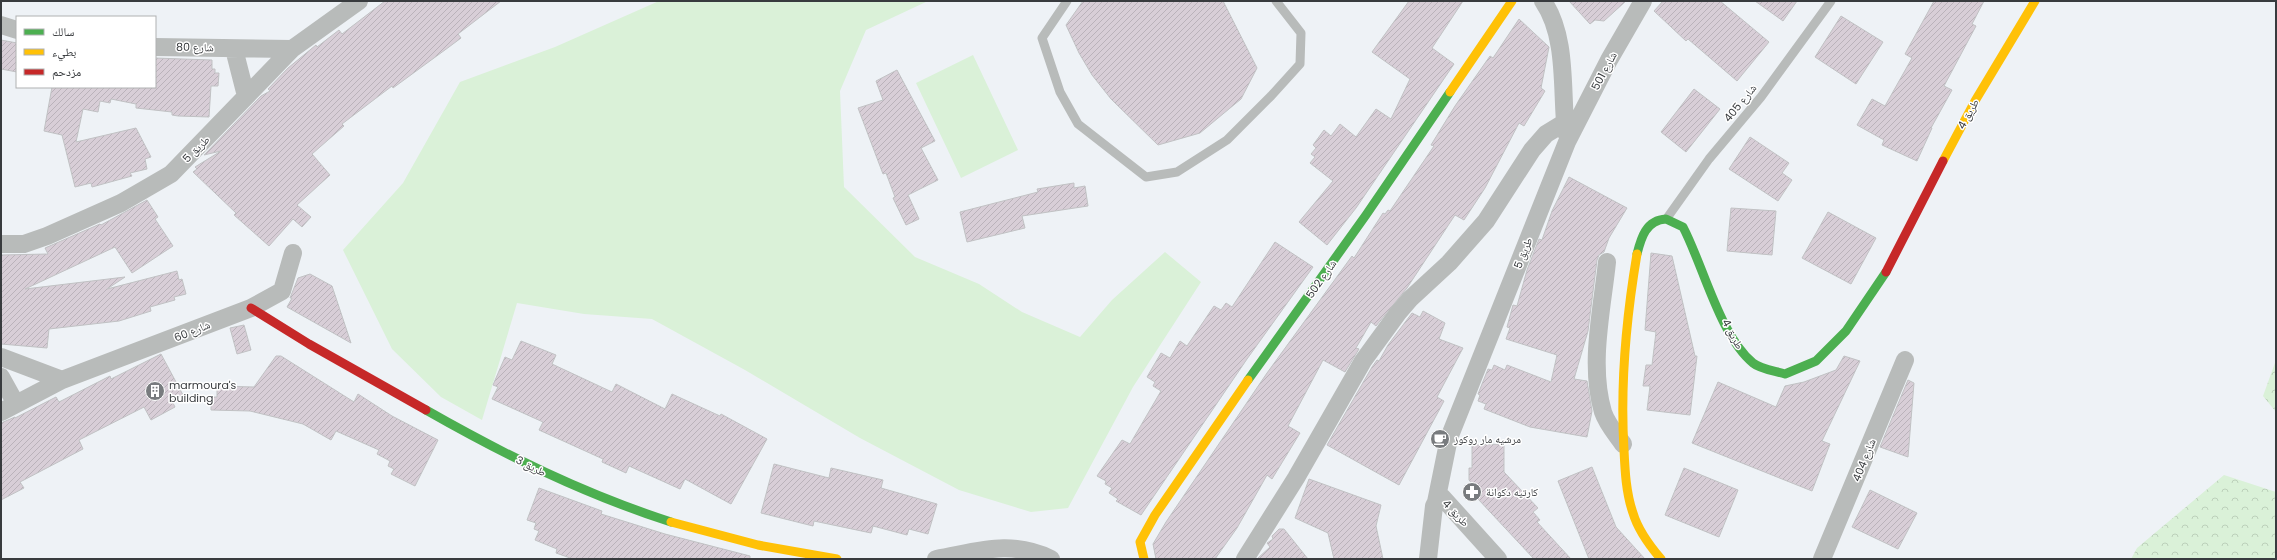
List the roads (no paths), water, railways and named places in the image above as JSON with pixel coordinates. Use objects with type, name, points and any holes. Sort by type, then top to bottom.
[{"type":"street","name":"طريق 5","points":[[1,244],[24,244],[47,236],[121,203],[171,174],[292,49],[359,1]]},
{"type":"street","name":"شارع 502","points":[[1144,559],[1140,542],[1155,515],[1257,366],[1366,215],[1512,1]]},
{"type":"street","points":[[1543,1],[1554,22],[1561,63],[1564,122],[1567,142]]},
{"type":"street","name":"طريق 4","points":[[1667,218],[1674,220],[1683,227],[1689,237],[1738,348],[1755,364],[1770,371],[1787,374],[1807,367],[1831,349],[1873,295],[1893,262],[1955,137],[1989,75],[2035,1]]},
{"type":"street","name":"شارع 501","points":[[1567,142],[1637,4]]},
{"type":"street","points":[[1,25],[16,30]]},
{"type":"street","name":"شارع 80","points":[[156,47],[292,49]]},
{"type":"street","points":[[234,49],[246,96]]},
{"type":"street","points":[[1244,559],[1296,478],[1363,361],[1380,337],[1410,299],[1449,263],[1486,221],[1532,150],[1546,134],[1564,122]]},
{"type":"street","name":"طريق 5","points":[[1436,502],[1449,438],[1567,142]]},
{"type":"street","points":[[1661,559],[1638,527],[1630,504],[1623,444],[1621,378],[1631,294],[1640,243],[1648,227],[1657,220],[1667,218]]},
{"type":"street","name":"شارع 60","points":[[1,377],[9,408],[62,380],[252,308],[282,291],[293,253]]},
{"type":"street","points":[[1607,262],[1597,367],[1604,414],[1623,444]]},
{"type":"street","name":"طريق 3","points":[[252,308],[296,337],[357,372],[528,465],[568,484],[665,520],[746,541],[837,559]]},
{"type":"street","points":[[1,357],[62,380]]},
{"type":"street","name":"شارع 404","points":[[1822,559],[1905,360]]},
{"type":"street","name":"طريق 4","points":[[1428,559],[1436,502],[1442,497],[1498,559]]},
{"type":"street","points":[[936,559],[970,551],[998,548],[1021,548],[1051,559]]},
{"type":"lane","points":[[1067,1],[1042,38],[1060,92],[1078,124],[1146,178],[1177,172],[1227,140],[1271,96],[1300,64],[1301,33],[1276,1]]},
{"type":"lane","name":"شارع 405","points":[[1667,218],[1709,159],[1762,97],[1831,1]]},
{"type":"place","name":"marmoura's building","points":[[155,391]]},
{"type":"place","name":"مرشيه مار روكوز","points":[[1440,439]]},
{"type":"place","name":"كارتيه دكوانة","points":[[1472,492]]}]
